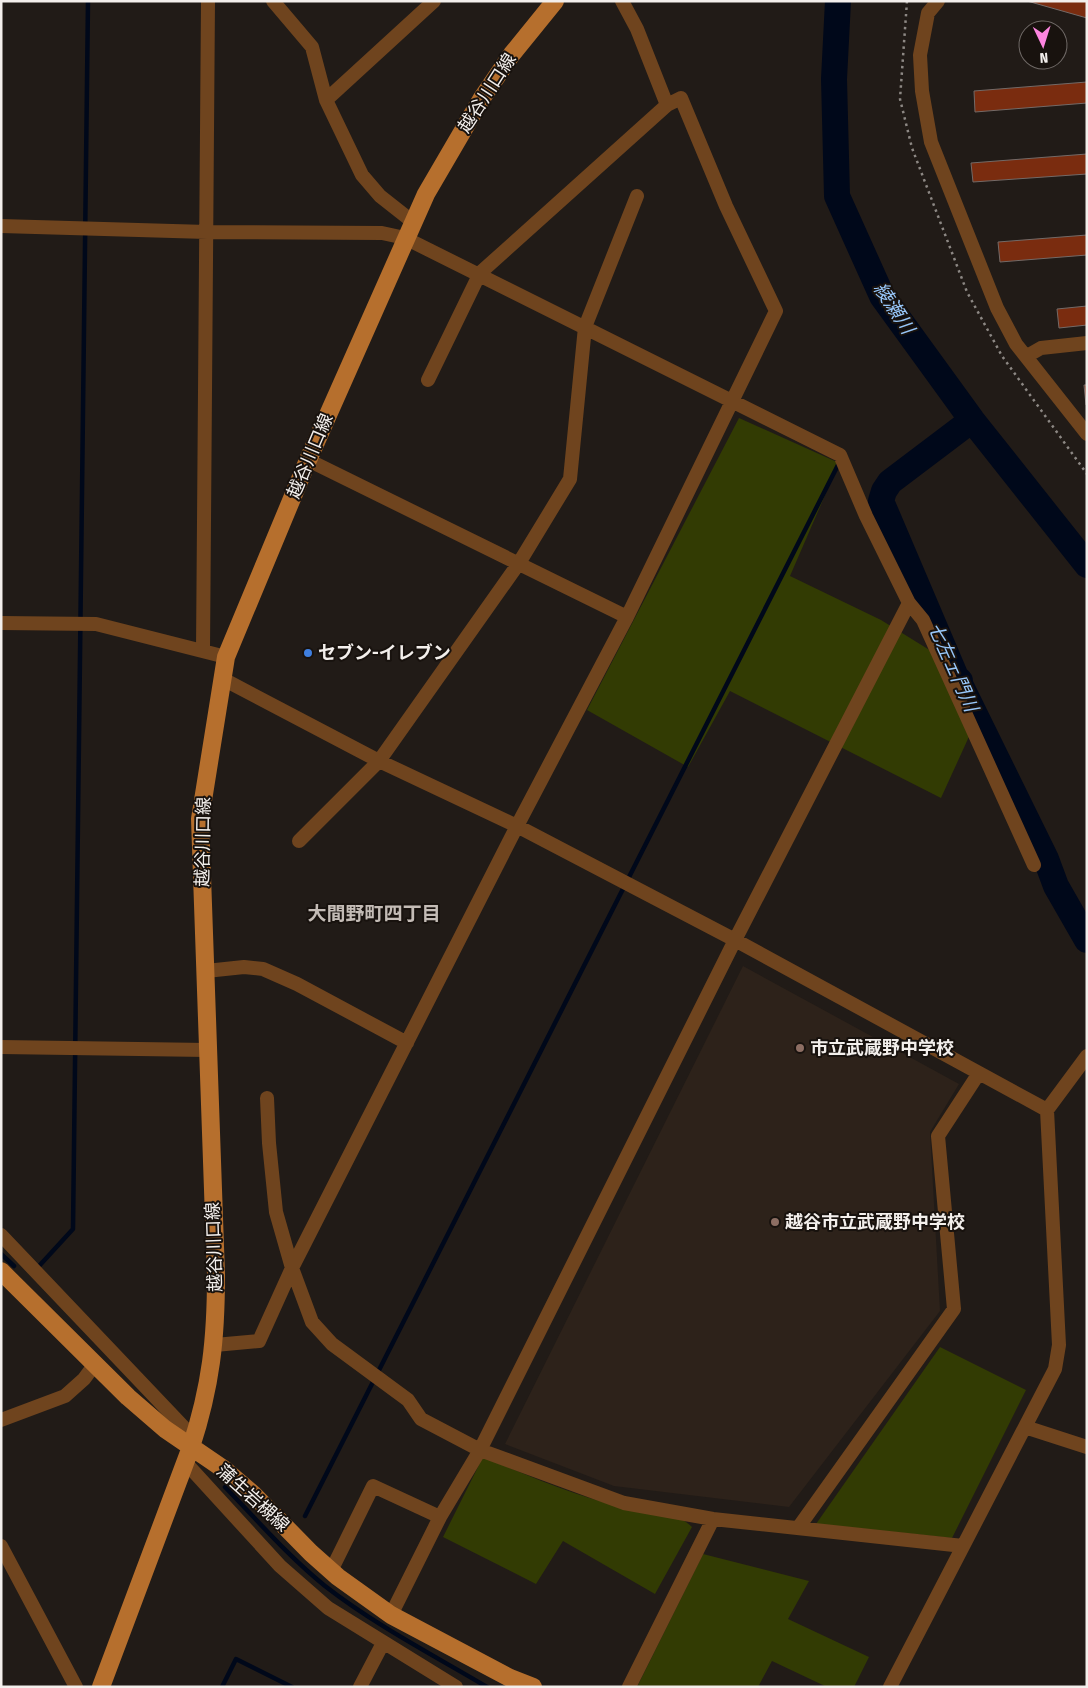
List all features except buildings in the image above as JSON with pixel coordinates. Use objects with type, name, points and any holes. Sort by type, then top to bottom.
[{"type":"main road","name":"越谷川口線","points":[[102,1686],[203,1410],[215,1345],[216,1275],[200,819],[226,657],[308,460],[426,194],[482,98],[512,54],[555,1]]},
{"type":"main road","name":"蒲生岩槻線","points":[[1,1271],[164,1429],[190,1449],[225,1470],[254,1494],[331,1571],[390,1614],[503,1674],[533,1687]]},
{"type":"street","points":[[203,651],[208,1]]},
{"type":"street","points":[[273,1],[312,47],[326,100],[362,175],[409,230],[480,274],[840,454],[866,516],[910,603],[923,620],[1034,865]]},
{"type":"street","points":[[326,100],[434,1]]},
{"type":"street","points":[[622,1],[637,29],[667,105]]},
{"type":"street","points":[[938,1],[928,14],[920,55],[922,91],[931,142],[997,308],[1016,344],[1087,434]]},
{"type":"street","points":[[215,1345],[259,1341],[292,1268],[517,826],[627,617],[776,311],[726,206],[681,98],[667,105],[480,274],[428,380]]},
{"type":"street","points":[[298,841],[379,761],[519,563],[570,479],[585,327],[637,196]]},
{"type":"street","points":[[1,226],[207,232],[382,233],[409,230]]},
{"type":"street","points":[[1027,356],[1041,348],[1087,343]]},
{"type":"street","points":[[308,460],[627,617]]},
{"type":"street","points":[[390,1614],[440,1517],[480,1450],[735,940],[910,603]]},
{"type":"street","points":[[1,623],[96,624],[226,657]]},
{"type":"street","points":[[223,679],[379,761],[517,826],[735,940],[1047,1110]]},
{"type":"street","points":[[206,971],[244,967],[263,969],[297,984],[407,1043]]},
{"type":"street","points":[[1,1047],[207,1050]]},
{"type":"street","points":[[890,1687],[1054,1369],[1059,1344],[1047,1110],[1087,1056]]},
{"type":"street","points":[[798,1528],[954,1309],[938,1136],[979,1073]]},
{"type":"street","points":[[267,1098],[269,1143],[276,1212],[292,1268],[312,1322],[332,1344],[408,1400],[421,1419],[480,1450],[624,1503],[713,1519],[963,1546]]},
{"type":"street","points":[[1,1235],[190,1449],[280,1566],[328,1608],[456,1687]]},
{"type":"street","points":[[1,1420],[66,1396],[84,1379],[95,1364]]},
{"type":"street","points":[[1024,1427],[1087,1447]]},
{"type":"street","points":[[331,1571],[373,1486],[440,1517]]},
{"type":"street","points":[[629,1687],[713,1519]]},
{"type":"street","points":[[1,1546],[76,1687]]},
{"type":"street","points":[[360,1687],[383,1643]]},
{"type":"shaded area","name":"越谷市立武蔵野中学校","points":[[743,966],[959,1084],[930,1132],[940,1311],[789,1507],[614,1486],[505,1444]]},
{"type":"green space","points":[[739,418],[839,463],[790,576],[881,620],[936,654],[972,730],[941,798],[730,691],[688,767],[587,710]]},
{"type":"green space","points":[[940,1347],[1026,1390],[952,1538],[816,1524]]},
{"type":"green space","points":[[483,1457],[581,1495],[622,1507],[675,1517],[687,1522],[692,1527],[655,1594],[563,1541],[536,1584],[443,1537]]},
{"type":"green space","points":[[703,1554],[809,1581],[788,1619],[869,1657],[854,1687],[827,1687],[772,1661],[758,1687],[637,1687]]},
{"type":"waterway","points":[[40,1265],[73,1229],[88,1]]},
{"type":"waterway","name":"綾瀬川","points":[[838,1],[834,79],[837,196],[882,296],[972,420],[1087,565]]},
{"type":"waterway","name":"七左ェ門川","points":[[972,420],[890,482],[884,491],[881,501],[956,677],[960,681],[1046,859],[1056,886],[1087,940]]},
{"type":"waterway","points":[[305,1516],[839,463]]},
{"type":"waterway","points":[[1,1254],[14,1266]]},
{"type":"waterway","points":[[225,1487],[286,1551],[325,1586],[384,1627],[487,1687]]},
{"type":"waterway","points":[[222,1687],[236,1659],[292,1687]]},
{"type":"place","name":"セブン-イレブン","points":[[308,653]]},
{"type":"place","name":"市立武蔵野中学校","points":[[800,1048]]},
{"type":"place","name":"越谷市立武蔵野中学校","points":[[775,1222]]},
{"type":"district","name":"大間野町四丁目","points":[[374,913]]}]
